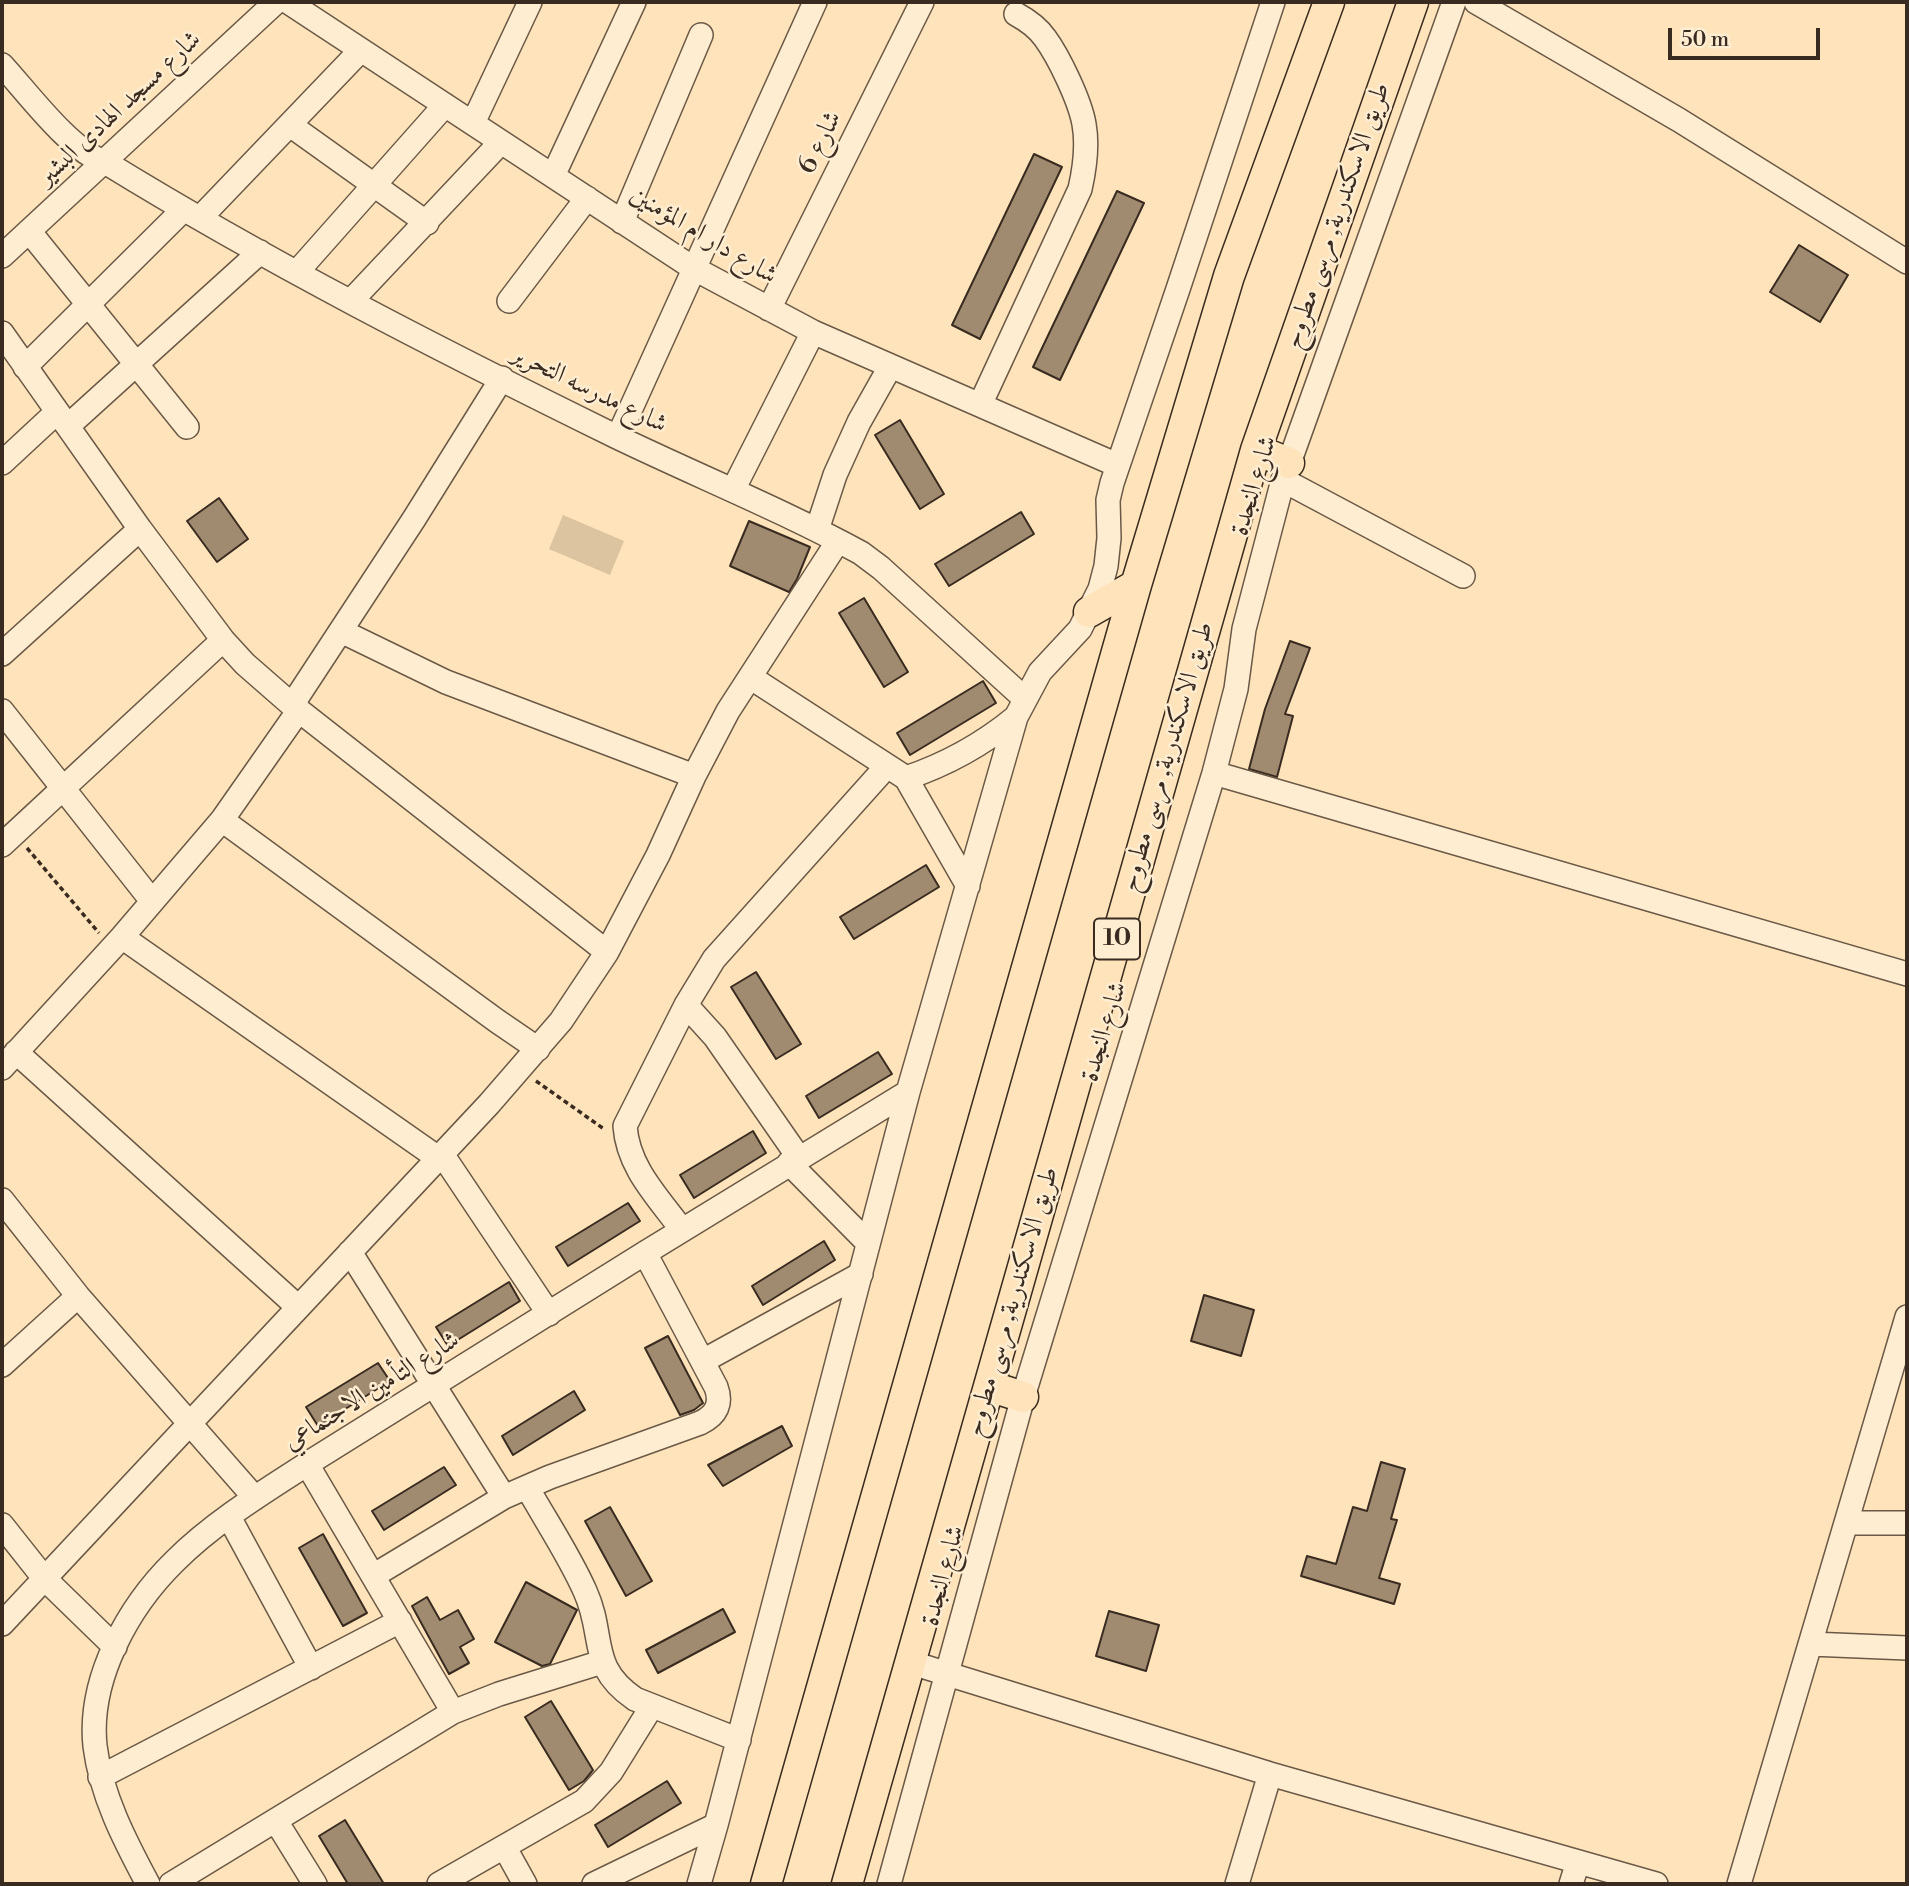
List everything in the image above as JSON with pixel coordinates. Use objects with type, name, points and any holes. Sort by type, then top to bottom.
[{"type":"main road","points":[[766,1884],[1136,585],[1229,276],[1329,2]]},
{"type":"main road","name":"طريق الاسكندرية, مرسى مطروح","points":[[847,1884],[1256,450],[1413,2]]},
{"type":"main road","points":[[1256,450],[1286,472]]},
{"type":"main road","points":[[1090,612],[1136,585]]},
{"type":"main road","points":[[989,1386],[1023,1397]]},
{"type":"street","name":"شارع مسجد الهادى البشير","points":[[2,256],[276,2]]},
{"type":"street","name":"شارع دار ام المؤمنين","points":[[288,2],[693,268],[813,332],[1117,466]]},
{"type":"street","points":[[473,123],[530,2]]},
{"type":"street","points":[[553,176],[634,2]]},
{"type":"street","points":[[618,437],[815,2]]},
{"type":"street","name":"شارع 6","points":[[769,309],[922,2]]},
{"type":"street","points":[[699,1884],[908,1092],[1020,708],[1041,672],[1080,629],[1100,589],[1109,538],[1108,500],[1117,466],[1273,2]]},
{"type":"street","name":"شارع النجدة","points":[[888,1884],[1023,1397],[1214,773],[1236,689],[1244,629],[1286,472],[1454,2]]},
{"type":"street","points":[[1476,2],[1679,120],[1907,262]]},
{"type":"street","points":[[980,405],[1080,189],[1085,168],[1084,124],[1078,102],[1047,40],[1028,21],[1016,14]]},
{"type":"street","points":[[622,222],[701,35]]},
{"type":"street","points":[[25,367],[89,304],[290,125],[362,50]]},
{"type":"street","name":"شارع مدرسه التحرير","points":[[2,65],[92,159],[105,162],[191,214],[351,301],[618,437],[817,530],[881,568],[1020,708]]},
{"type":"street","points":[[297,272],[445,105]]},
{"type":"street","points":[[290,125],[427,223]]},
{"type":"street","points":[[351,301],[501,142]]},
{"type":"street","points":[[509,301],[587,198]]},
{"type":"street","points":[[29,231],[187,427]]},
{"type":"street","points":[[2,463],[136,365],[260,252]]},
{"type":"street","points":[[733,490],[813,332]]},
{"type":"street","points":[[2,333],[140,529],[223,640],[245,664],[295,708],[607,953]]},
{"type":"street","points":[[817,530],[835,475],[859,422],[890,367]]},
{"type":"street","points":[[298,1307],[9,1060],[222,820],[502,378]]},
{"type":"street","points":[[1286,472],[1462,576]]},
{"type":"street","points":[[2,654],[140,529]]},
{"type":"street","points":[[2,1624],[440,1156],[538,1049],[577,999],[607,953],[728,711],[838,541]]},
{"type":"street","points":[[341,631],[446,682],[694,776]]},
{"type":"street","points":[[8,839],[223,640]]},
{"type":"street","points":[[750,677],[896,772],[968,886]]},
{"type":"street","points":[[682,1230],[632,1160],[626,1144],[625,1126],[699,982],[730,938],[896,772],[930,770],[976,747],[1020,708]]},
{"type":"street","points":[[2,711],[152,901]]},
{"type":"street","points":[[1214,773],[1907,974]]},
{"type":"street","points":[[222,820],[538,1049]]},
{"type":"street","points":[[116,942],[440,1156],[549,1314]]},
{"type":"street","points":[[686,1005],[715,1037],[794,1161],[868,1243]]},
{"type":"street","name":"شارع التأمين الاجتماعي","points":[[148,1884],[115,1818],[100,1777],[95,1744],[96,1711],[102,1678],[131,1616],[175,1561],[229,1517],[307,1464],[908,1092]]},
{"type":"street","points":[[2,1200],[78,1296],[255,1498]]},
{"type":"street","points":[[350,1252],[504,1497]]},
{"type":"street","points":[[373,1576],[504,1497],[709,1419],[719,1404],[719,1395],[645,1253]]},
{"type":"street","points":[[703,1361],[861,1274]]},
{"type":"street","points":[[2,1365],[78,1296]]},
{"type":"street","points":[[1739,1884],[1907,1317]]},
{"type":"street","points":[[307,1464],[453,1712]]},
{"type":"street","points":[[527,1487],[588,1597],[596,1624],[602,1662],[610,1677],[621,1690],[635,1699],[739,1740]]},
{"type":"street","points":[[229,1517],[311,1668]]},
{"type":"street","points":[[1846,1523],[1907,1523]]},
{"type":"street","points":[[2,1525],[44,1578],[115,1647]]},
{"type":"street","points":[[100,1777],[400,1621]]},
{"type":"street","points":[[1811,1644],[1907,1647]]},
{"type":"street","points":[[172,1884],[453,1712],[499,1694],[602,1662]]},
{"type":"street","points":[[909,1662],[1270,1774],[1656,1884]]},
{"type":"street","points":[[439,1884],[567,1812],[598,1788],[652,1706]]},
{"type":"street","points":[[1237,1884],[1270,1774]]},
{"type":"street","points":[[276,1821],[314,1884]]},
{"type":"street","points":[[594,1884],[716,1825]]},
{"type":"street","points":[[505,1847],[525,1884]]},
{"type":"street","points":[[1571,1884],[1578,1862]]},
{"type":"path","points":[[8,839],[116,942]]},
{"type":"path","points":[[520,1069],[568,1106],[626,1144]]},
{"type":"shaded area","points":[[563,515],[624,541],[610,575],[549,549]]},
{"type":"building","points":[[1034,154],[1062,167],[980,339],[952,325]]},
{"type":"building","points":[[1117,191],[1144,203],[1060,380],[1033,367]]},
{"type":"building","points":[[1799,245],[1848,275],[1820,322],[1770,292]]},
{"type":"building","points":[[900,420],[944,494],[920,509],[875,435]]},
{"type":"building","points":[[219,498],[248,539],[217,562],[187,521]]},
{"type":"building","points":[[1021,512],[1034,534],[949,586],[935,564]]},
{"type":"building","points":[[749,521],[810,547],[789,592],[730,566]]},
{"type":"building","points":[[864,598],[908,672],[884,687],[839,613]]},
{"type":"building","points":[[1290,641],[1310,648],[1285,714],[1293,716],[1277,777],[1249,769],[1265,709]]},
{"type":"building","points":[[983,681],[996,703],[910,755],[897,733]]},
{"type":"building","points":[[926,865],[939,887],[854,939],[840,917]]},
{"type":"building","points":[[756,972],[801,1044],[776,1059],[731,987]]},
{"type":"building","points":[[878,1052],[892,1074],[819,1118],[806,1096]]},
{"type":"building","points":[[753,1131],[766,1153],[694,1198],[680,1175]]},
{"type":"building","points":[[628,1203],[640,1221],[568,1266],[556,1247]]},
{"type":"building","points":[[824,1241],[835,1260],[763,1305],[752,1286]]},
{"type":"building","points":[[509,1282],[520,1301],[448,1346],[436,1327]]},
{"type":"building","points":[[1204,1295],[1254,1310],[1241,1356],[1191,1341]]},
{"type":"building","points":[[668,1336],[703,1403],[680,1415],[645,1348]]},
{"type":"building","points":[[378,1363],[390,1381],[318,1426],[306,1407]]},
{"type":"building","points":[[574,1391],[585,1410],[513,1455],[502,1436]]},
{"type":"building","points":[[782,1426],[792,1446],[723,1486],[708,1465]]},
{"type":"building","points":[[1381,1462],[1405,1469],[1391,1519],[1397,1520],[1379,1578],[1400,1584],[1394,1604],[1301,1576],[1307,1556],[1336,1564],[1353,1507],[1367,1511]]},
{"type":"building","points":[[444,1467],[456,1485],[384,1530],[372,1511]]},
{"type":"building","points":[[610,1507],[652,1581],[626,1596],[585,1521]]},
{"type":"building","points":[[323,1534],[367,1613],[343,1626],[299,1548]]},
{"type":"building","points":[[526,1582],[577,1610],[550,1664],[542,1666],[495,1642]]},
{"type":"building","points":[[427,1597],[440,1620],[458,1610],[474,1639],[460,1647],[469,1663],[449,1674],[412,1606]]},
{"type":"building","points":[[723,1609],[735,1632],[658,1673],[646,1650]]},
{"type":"building","points":[[1109,1611],[1159,1625],[1146,1671],[1096,1656]]},
{"type":"building","points":[[551,1701],[593,1770],[584,1781],[569,1790],[525,1717]]},
{"type":"building","points":[[667,1781],[681,1803],[608,1847],[595,1825]]},
{"type":"building","points":[[345,1820],[384,1884],[348,1884],[319,1836]]}]
